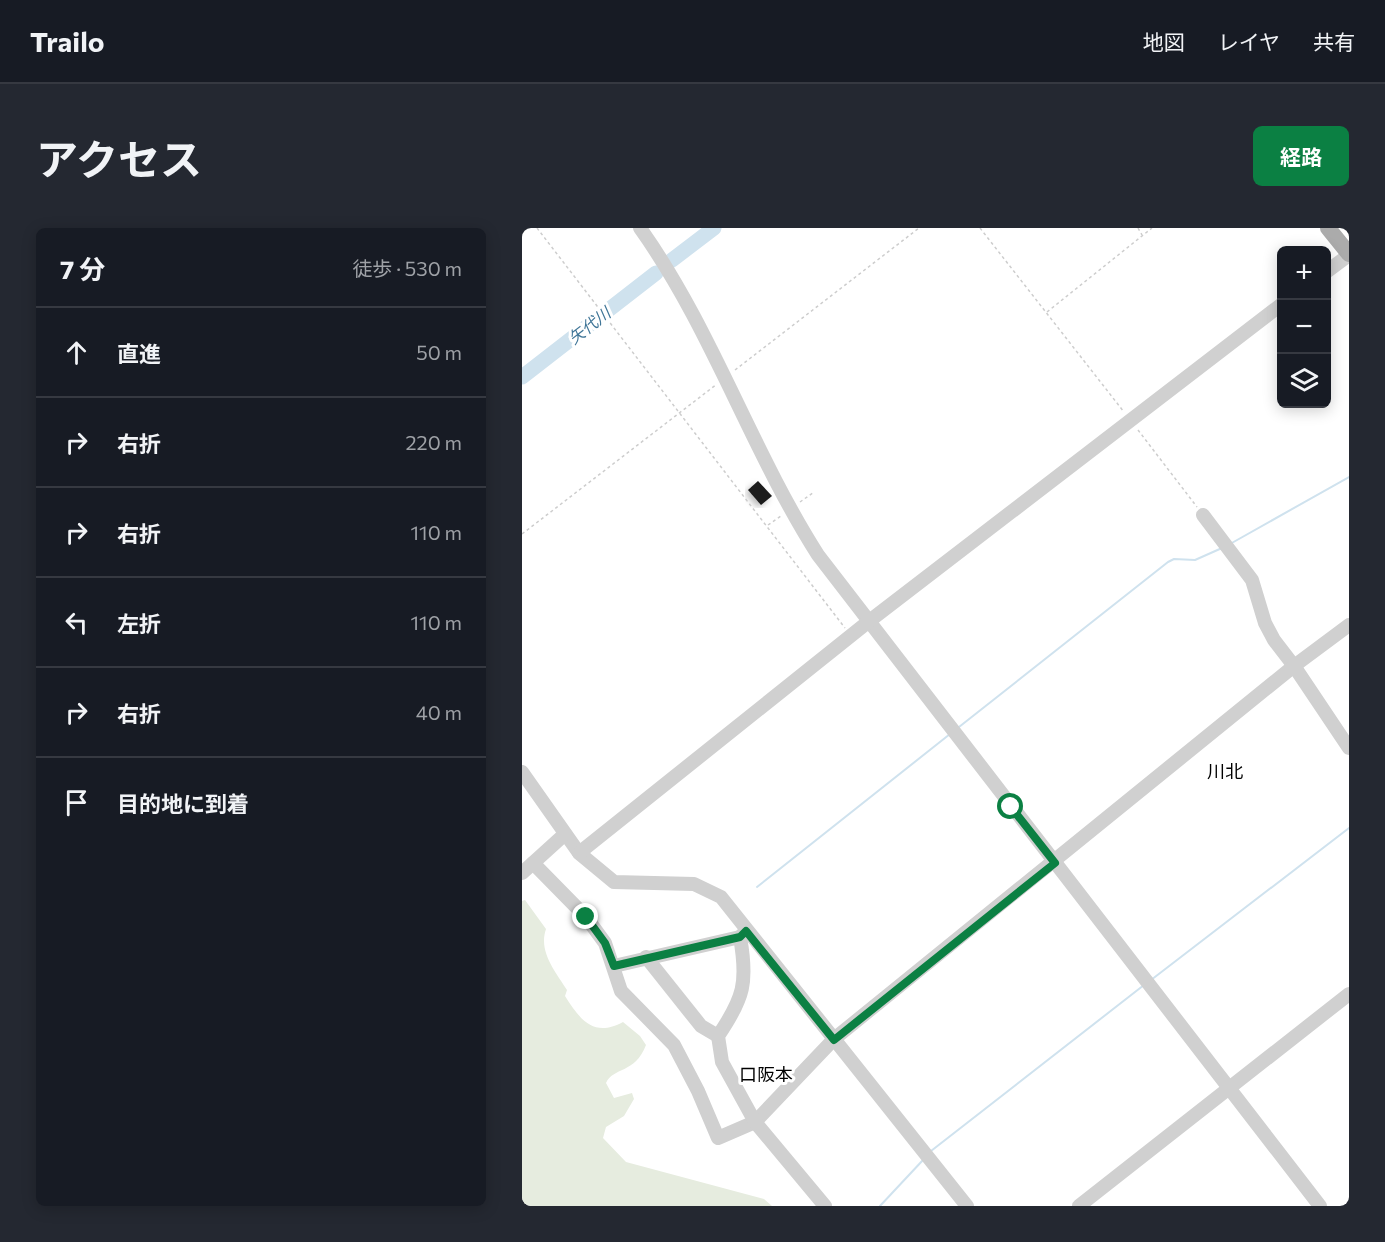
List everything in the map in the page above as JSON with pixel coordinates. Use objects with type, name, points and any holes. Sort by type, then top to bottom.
[{"type":"main road","points":[[1328,228],[1349,254]]},
{"type":"street","points":[[640,228],[684,300],[790,510],[818,555],[1320,1206]]},
{"type":"street","points":[[1331,268],[1349,254]]},
{"type":"street","points":[[579,853],[850,636],[1277,307]]},
{"type":"street","points":[[1203,515],[1252,580],[1264,623],[1349,748]]},
{"type":"street","points":[[533,863],[586,917],[605,943],[621,991],[674,1045],[695,1083],[718,1138],[755,1122],[834,1040],[1055,863],[1294,666],[1349,625]]},
{"type":"street","points":[[522,772],[579,853],[614,882],[694,884],[722,897],[743,934],[834,1040],[967,1206]]},
{"type":"street","points":[[522,873],[565,834]]},
{"type":"street","points":[[614,966],[743,934]]},
{"type":"street","points":[[743,934],[746,969],[738,1006],[718,1036],[722,1062],[755,1122],[825,1206]]},
{"type":"street","points":[[646,957],[701,1026],[718,1036]]},
{"type":"street","points":[[1079,1206],[1349,994]]},
{"type":"path","points":[[537,228],[850,636]]},
{"type":"path","points":[[522,534],[919,228]]},
{"type":"path","points":[[980,228],[1203,515]]},
{"type":"path","points":[[1138,228],[1143,235]]},
{"type":"path","points":[[1047,313],[1152,228]]},
{"type":"shaded area","points":[[525,900],[546,929],[544,946],[546,954],[567,990],[565,996],[576,1012],[582,1019],[596,1027],[604,1028],[623,1022],[640,1036],[646,1045],[636,1061],[614,1074],[606,1083],[614,1098],[632,1093],[634,1099],[624,1116],[606,1127],[603,1138],[626,1162],[764,1199],[772,1206],[522,1206],[522,901]]},
{"type":"building","points":[[758,481],[772,496],[761,505],[748,490]]},
{"type":"waterway","points":[[672,260],[714,228]]},
{"type":"waterway","name":"矢代川","points":[[522,377],[656,273]]},
{"type":"waterway","points":[[1230,544],[1349,477]]},
{"type":"waterway","points":[[959,727],[1168,562],[1174,559],[1195,560],[1222,548]]},
{"type":"waterway","points":[[757,887],[950,734]]},
{"type":"waterway","points":[[1151,980],[1349,828]]},
{"type":"waterway","points":[[931,1151],[1144,985]]},
{"type":"waterway","points":[[880,1206],[923,1160]]},
{"type":"district","name":"川北","points":[[1225,771]]},
{"type":"district","name":"口阪本","points":[[766,1074]]},
{"type":"route","points":[[586,917],[605,943],[614,966],[740,937],[746,931],[834,1040],[1055,863],[1011,807]]}]
